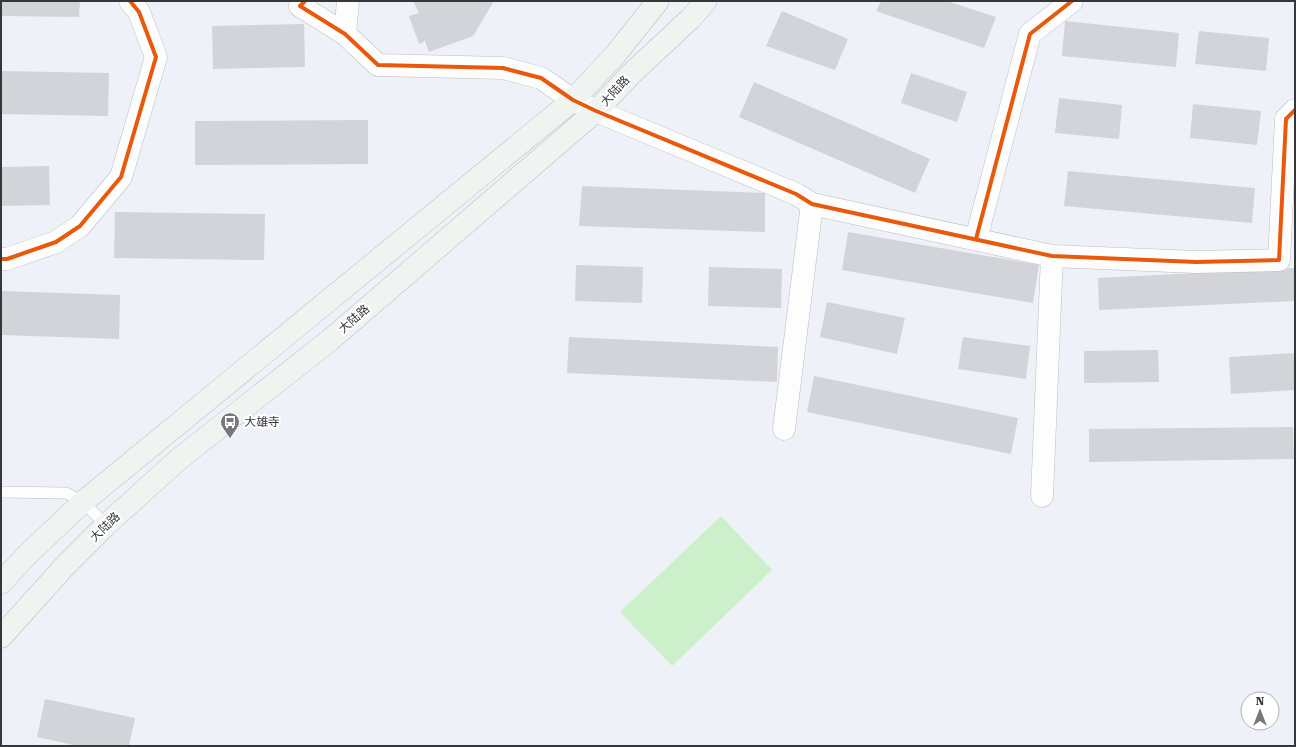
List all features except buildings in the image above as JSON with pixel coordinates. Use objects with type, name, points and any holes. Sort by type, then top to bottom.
[{"type":"main road","name":"大陆路","points":[[1,583],[28,554],[83,502],[573,100],[615,56],[658,1]]},
{"type":"main road","name":"大陆路","points":[[1,637],[59,573],[106,525],[179,458],[330,340],[596,111],[631,74],[691,18],[706,1]]},
{"type":"street","points":[[1,258],[7,259],[56,242],[80,226],[121,177],[156,57],[139,12],[130,1]]},
{"type":"street","points":[[305,1],[300,6],[345,34],[378,65],[503,68],[541,78],[573,100],[596,111],[796,194],[812,204],[1052,256],[1196,262],[1287,261],[1286,119],[1295,110]]},
{"type":"street","points":[[345,34],[348,1]]},
{"type":"street","points":[[976,239],[1030,34],[1072,1]]},
{"type":"street","points":[[784,429],[812,204]]},
{"type":"street","points":[[1042,496],[1052,256]]},
{"type":"lane","points":[[1,492],[66,493],[83,502],[106,525]]},
{"type":"green space","points":[[721,516],[772,570],[672,666],[620,612]]},
{"type":"cycle path","points":[[1,259],[7,259],[56,242],[80,226],[121,177],[156,57],[139,12],[130,1]]},
{"type":"cycle path","points":[[305,1],[300,6],[345,34],[378,65],[503,68],[541,78],[573,100],[596,111],[796,194],[812,204],[1052,256],[1196,262],[1279,260],[1286,119],[1295,110]]},
{"type":"cycle path","points":[[976,239],[1030,34],[1072,1]]},
{"type":"place","name":"大雄寺","points":[[230,439]]}]
